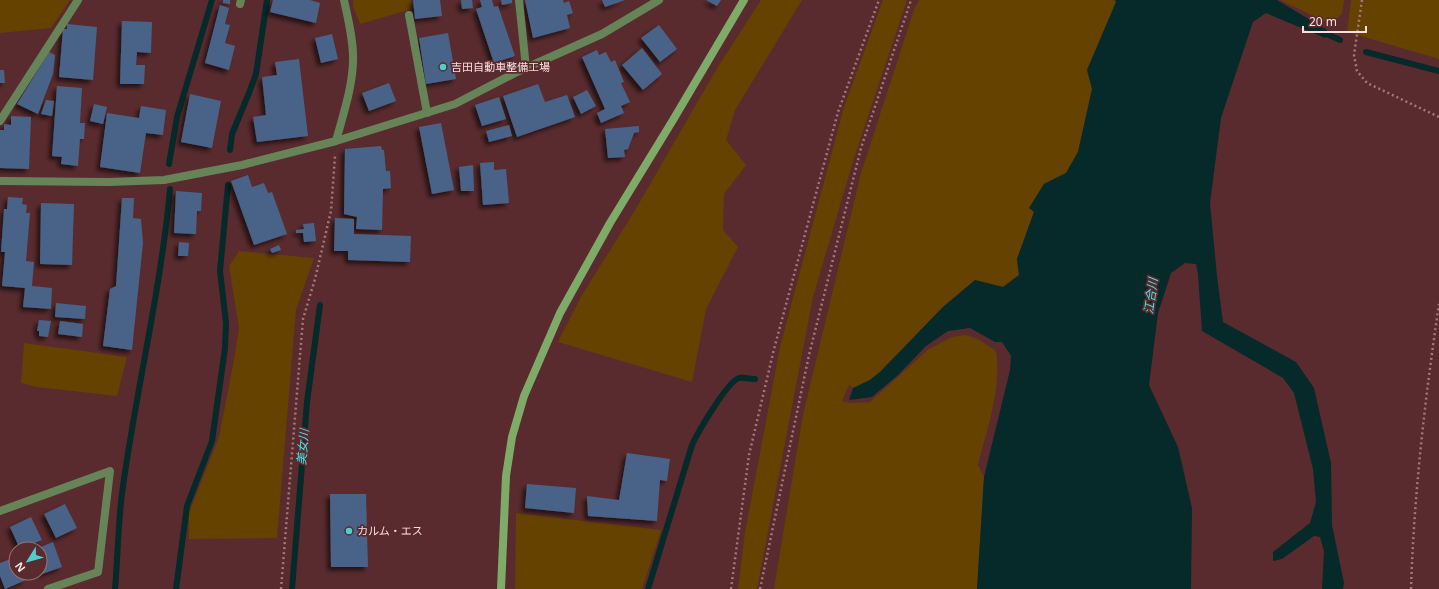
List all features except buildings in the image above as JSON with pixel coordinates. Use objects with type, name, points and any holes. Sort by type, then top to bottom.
[{"type":"street","points":[[0,121],[78,0]]},
{"type":"street","points":[[336,141],[350,87],[353,60],[349,23],[344,0]]},
{"type":"street","points":[[519,0],[526,68]]},
{"type":"street","points":[[0,181],[109,182],[164,180],[242,165],[336,141],[455,104],[526,68],[602,34],[659,0]]},
{"type":"street","points":[[502,589],[506,476],[512,437],[524,396],[560,313],[610,223],[744,0]]},
{"type":"street","points":[[409,15],[427,113]]},
{"type":"street","points":[[0,511],[110,471],[98,572],[48,589]]},
{"type":"path","points":[[731,589],[749,454],[772,357],[838,112],[880,0]]},
{"type":"path","points":[[760,589],[809,355],[860,148],[911,0]]},
{"type":"path","points":[[1362,0],[1354,55],[1357,71],[1368,83],[1439,117]]},
{"type":"path","points":[[281,589],[303,319],[315,279],[331,211],[336,141]]},
{"type":"path","points":[[1411,589],[1413,537],[1429,373],[1439,304]]},
{"type":"shaded area","points":[[0,0],[70,0],[51,28],[0,33]]},
{"type":"shaded area","points":[[353,0],[411,0],[412,9],[360,24],[353,6]]},
{"type":"shaded area","points":[[761,0],[802,0],[735,110],[726,140],[746,165],[724,194],[723,230],[738,247],[706,309],[692,382],[558,342],[582,295],[634,212],[716,70]]},
{"type":"shaded area","points":[[883,0],[907,0],[854,158],[813,297],[757,589],[738,589],[745,532],[780,347],[844,107]]},
{"type":"shaded area","points":[[919,0],[1115,0],[1116,2],[1087,70],[1092,89],[1078,152],[1066,173],[1044,184],[1030,208],[1034,212],[1017,259],[1019,275],[1003,287],[975,280],[943,307],[880,372],[870,380],[853,388],[849,385],[842,401],[851,403],[870,402],[929,349],[952,337],[966,335],[978,339],[996,351],[997,380],[993,408],[978,465],[984,477],[977,589],[774,589],[803,415],[861,173],[914,10]]},
{"type":"shaded area","points":[[1280,0],[1344,0],[1342,14],[1330,24]]},
{"type":"shaded area","points":[[1351,0],[1439,0],[1439,59],[1347,32]]},
{"type":"shaded area","points":[[239,251],[314,258],[296,310],[277,538],[189,539],[189,513],[219,437],[234,360],[239,328],[229,266]]},
{"type":"shaded area","points":[[24,343],[127,357],[117,396],[37,387],[21,383]]},
{"type":"shaded area","points":[[516,513],[661,530],[642,589],[515,589]]},
{"type":"water","name":"江合川","points":[[1115,0],[1277,0],[1327,30],[1325,38],[1266,13],[1253,22],[1221,118],[1210,203],[1223,322],[1296,362],[1314,388],[1331,463],[1332,525],[1344,583],[1343,589],[1322,589],[1324,551],[1320,537],[1314,536],[1282,559],[1273,561],[1273,552],[1310,523],[1316,502],[1313,469],[1294,393],[1283,378],[1202,331],[1196,264],[1185,263],[1171,273],[1158,313],[1149,385],[1178,447],[1192,508],[1191,589],[977,589],[984,477],[1010,370],[1011,356],[1002,342],[995,342],[970,328],[948,331],[926,346],[898,375],[872,397],[849,400],[853,388],[870,380],[880,372],[943,307],[975,280],[1003,287],[1019,275],[1017,259],[1034,212],[1029,208],[1044,184],[1066,173],[1078,152],[1092,89],[1087,70],[1116,2]]},
{"type":"waterway","points":[[169,164],[177,117],[212,0]]},
{"type":"waterway","points":[[230,150],[232,134],[256,74],[267,0]]},
{"type":"waterway","points":[[1320,31],[1340,40]]},
{"type":"waterway","points":[[1366,52],[1439,71]]},
{"type":"waterway","points":[[176,589],[187,506],[212,441],[225,348],[226,323],[220,271],[228,185]]},
{"type":"waterway","points":[[115,589],[123,486],[161,264],[170,189]]},
{"type":"waterway","name":"美女川","points":[[292,589],[307,402],[320,305]]},
{"type":"waterway","points":[[648,589],[695,439],[706,419],[727,388],[739,378],[755,379]]},
{"type":"place","name":"吉田自動車整備工場","points":[[443,67]]},
{"type":"place","name":"カルム・エス","points":[[349,531]]}]
